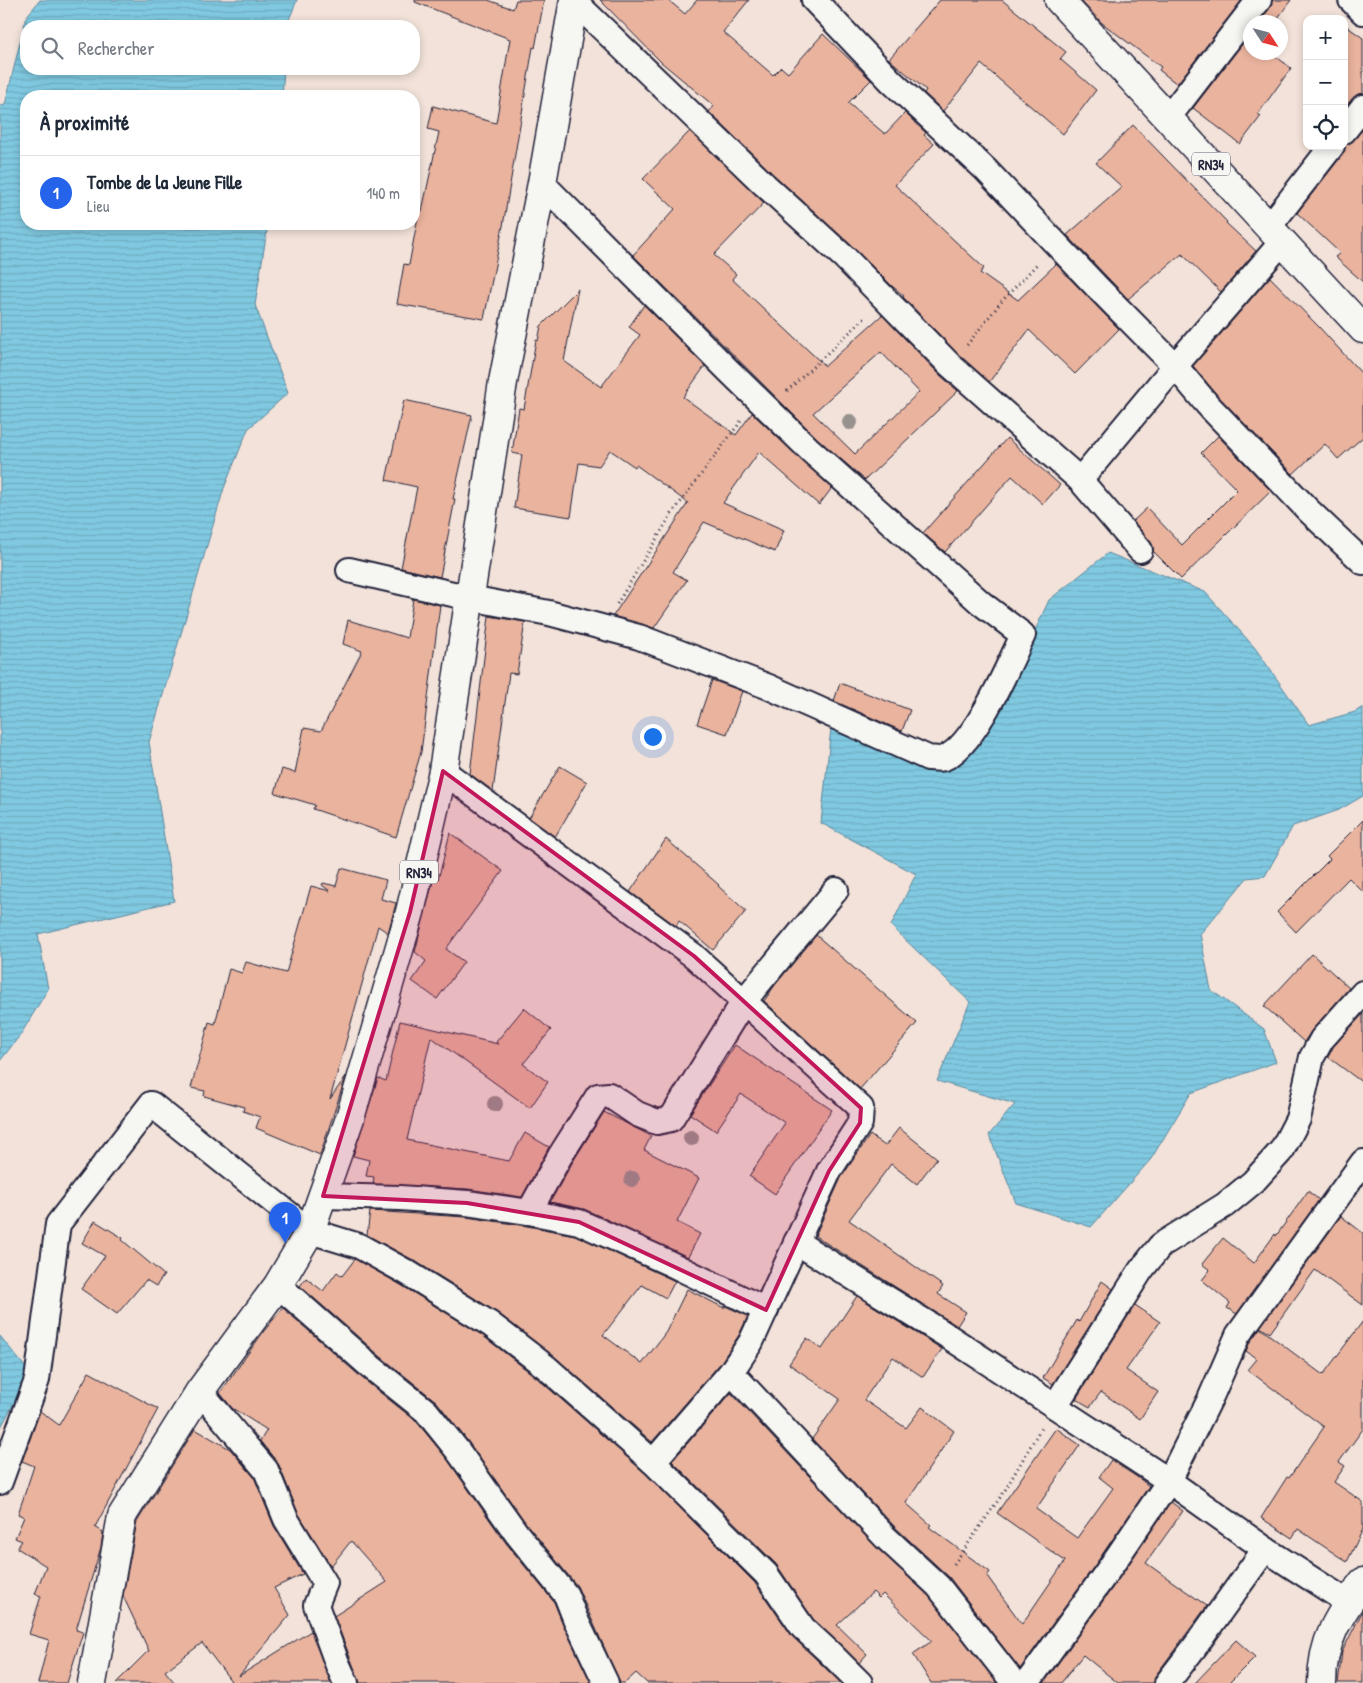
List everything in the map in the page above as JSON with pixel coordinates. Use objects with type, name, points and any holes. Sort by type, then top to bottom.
[{"type":"main road","name":"RN34","points":[[92,1683],[122,1516],[200,1391],[278,1285],[310,1231],[350,1118],[410,912],[443,771],[503,382],[542,183],[574,1]]},
{"type":"main road","name":"RN34","points":[[1065,2],[1168,118],[1363,329]]},
{"type":"main road","points":[[1322,1683],[1322,1664],[1332,1629],[1356,1592]]},
{"type":"street","points":[[814,0],[891,81],[986,170],[1175,366],[1206,404],[1308,510],[1363,562]]},
{"type":"street","points":[[1168,118],[1259,0]]},
{"type":"street","points":[[1351,0],[1363,12]]},
{"type":"street","points":[[574,1],[765,185],[845,258],[950,365],[1080,480],[1140,550]]},
{"type":"street","points":[[1348,126],[1363,107]]},
{"type":"street","points":[[1080,480],[1175,366],[1276,234],[1329,150]]},
{"type":"street","points":[[349,570],[470,598],[549,613],[639,637],[769,686],[928,758],[942,759],[956,750],[976,727],[996,692],[1022,635],[981,603],[810,450],[542,183]]},
{"type":"street","points":[[443,771],[694,956],[861,1108],[860,1123],[829,1171],[750,1342],[731,1372],[653,1462]]},
{"type":"street","points":[[530,1212],[560,1156],[598,1096],[609,1095],[637,1114],[657,1122],[671,1119],[744,1001],[836,890]]},
{"type":"street","points":[[1055,1406],[1141,1270],[1161,1245],[1225,1205],[1253,1182],[1282,1150],[1298,1118],[1312,1057],[1322,1039],[1363,993]]},
{"type":"street","points":[[0,1482],[38,1380],[58,1224],[152,1104],[310,1231],[359,1246],[408,1273],[490,1324],[546,1368],[653,1462],[766,1574],[802,1628],[860,1683]]},
{"type":"street","points":[[1027,1683],[1109,1569],[1169,1480],[1210,1398],[1238,1335],[1363,1162]]},
{"type":"street","points":[[323,1196],[400,1198],[467,1203],[530,1212],[579,1222],[766,1310]]},
{"type":"street","points":[[796,1242],[943,1332],[1169,1480],[1265,1549],[1356,1592]]},
{"type":"street","points":[[278,1285],[371,1367],[426,1411],[458,1451],[517,1534],[566,1596],[606,1683]]},
{"type":"street","points":[[731,1372],[886,1537],[938,1586],[1014,1683]]},
{"type":"street","points":[[200,1391],[266,1470],[286,1519],[325,1583],[316,1605],[336,1662],[346,1683]]},
{"type":"street","points":[[1167,1683],[1265,1549]]},
{"type":"path","points":[[950,365],[1001,302],[1056,244]]},
{"type":"path","points":[[603,627],[671,515],[763,404],[885,300]]},
{"type":"path","points":[[938,1586],[1004,1492],[1055,1406]]},
{"type":"highlighted area","points":[[443,771],[694,956],[861,1108],[860,1123],[829,1171],[766,1310],[579,1222],[467,1203],[323,1196],[410,912]]},
{"type":"water","points":[[40,0],[297,0],[289,20],[25,20]]},
{"type":"water","points":[[20,42],[20,75],[284,75],[282,90],[20,90],[20,230],[267,230],[255,305],[288,393],[248,429],[224,488],[149,742],[174,901],[38,934],[48,989],[21,1034],[0,1061],[0,106],[5,105]]},
{"type":"water","points":[[1108,553],[1205,592],[1255,648],[1309,725],[1355,712],[1363,707],[1363,796],[1339,810],[1293,826],[1265,876],[1247,878],[1200,934],[1211,990],[1264,1029],[1276,1062],[1191,1093],[1151,1159],[1091,1227],[1016,1203],[989,1135],[1015,1104],[937,1081],[970,1002],[891,926],[916,874],[821,823],[831,728],[948,769],[981,740],[1049,600]]},
{"type":"water","points":[[0,1336],[30,1373],[0,1429]]},
{"type":"building","points":[[415,0],[488,0],[513,9],[516,0],[544,0],[535,48],[533,47],[503,226],[484,319],[397,304],[404,264],[409,265],[415,230],[420,230],[420,211],[422,211],[439,132],[428,129],[433,106],[496,123],[510,39],[415,2]]},
{"type":"building","points":[[600,0],[668,0],[685,14],[697,0],[749,0],[723,32],[773,75],[781,67],[788,73],[823,34],[871,80],[848,103],[885,134],[905,113],[926,133],[924,135],[934,144],[895,185],[984,268],[980,273],[1018,300],[1056,264],[1119,329],[1075,374],[1029,330],[989,382],[959,355],[904,296],[709,112],[714,106],[661,62]]},
{"type":"building","points":[[940,0],[1002,0],[1066,52],[1060,59],[1096,90],[1063,134],[981,64],[943,111],[924,93],[926,90],[889,59]]},
{"type":"building","points":[[1080,0],[1242,0],[1177,84],[1159,70],[1161,67],[1102,23]]},
{"type":"building","points":[[1272,0],[1291,0],[1280,15],[1264,15],[1270,8]]},
{"type":"building","points":[[1348,27],[1363,38],[1363,94],[1358,94],[1348,104]]},
{"type":"building","points":[[1243,43],[1243,60],[1280,60],[1291,68],[1258,114],[1261,116],[1240,144],[1193,108]]},
{"type":"building","points":[[1133,125],[1226,223],[1256,251],[1221,292],[1182,254],[1128,299],[1067,235],[1122,187],[1096,163]]},
{"type":"building","points":[[1363,129],[1363,282],[1335,257],[1340,253],[1297,213],[1343,154],[1344,150],[1348,150],[1348,143],[1354,140]]},
{"type":"building","points":[[690,131],[764,203],[714,255],[736,274],[732,279],[825,366],[882,315],[958,391],[865,480],[819,440],[633,255],[675,209],[643,179]],"holes":[[[881,352],[919,392],[855,454],[813,413]]]},
{"type":"building","points":[[1270,277],[1363,375],[1363,437],[1338,459],[1325,444],[1293,474],[1217,395],[1193,366]]},
{"type":"building","points":[[578,289],[564,361],[601,387],[640,335],[629,327],[644,305],[705,366],[683,397],[736,435],[752,413],[832,488],[819,505],[759,452],[723,503],[784,530],[775,552],[704,522],[673,572],[687,580],[654,628],[613,616],[688,503],[636,465],[635,467],[610,450],[599,466],[579,463],[571,517],[514,508],[522,455],[512,453],[519,408],[524,409],[536,340],[538,341],[541,326]]},
{"type":"building","points":[[404,400],[472,415],[453,499],[455,499],[440,577],[401,568],[417,487],[386,480]]},
{"type":"building","points":[[1218,436],[1271,491],[1181,579],[1153,551],[1150,541],[1133,521],[1147,508],[1182,545],[1237,490],[1201,453]]},
{"type":"building","points":[[1007,438],[1060,485],[1043,504],[1012,476],[945,552],[923,533]]},
{"type":"building","points":[[413,599],[440,605],[421,752],[396,837],[313,809],[315,805],[275,793],[282,769],[295,773],[304,728],[321,731],[362,651],[343,644],[348,620],[407,638]]},
{"type":"building","points":[[489,616],[525,622],[517,674],[509,673],[493,791],[470,774]]},
{"type":"building","points":[[712,680],[742,691],[727,734],[697,724]]},
{"type":"building","points":[[840,683],[910,710],[902,731],[834,701]]},
{"type":"building","points":[[560,766],[587,782],[555,837],[529,818]]},
{"type":"building","points":[[1363,820],[1363,892],[1349,878],[1296,932],[1277,912],[1330,859],[1327,856]]},
{"type":"building","points":[[450,833],[503,871],[446,949],[464,962],[437,999],[412,981],[426,961],[415,952],[434,877],[438,880]]},
{"type":"building","points":[[666,839],[746,911],[713,950],[679,921],[676,926],[630,892]]},
{"type":"building","points":[[341,868],[386,880],[381,899],[396,903],[388,933],[378,926],[330,1099],[346,1076],[320,1155],[256,1128],[260,1117],[243,1111],[244,1107],[204,1096],[205,1091],[191,1088],[209,1022],[215,1024],[229,969],[242,973],[246,962],[286,973],[311,886],[330,891],[322,885],[323,883],[336,886]]},
{"type":"building","points":[[816,935],[917,1023],[860,1089],[764,1001]]},
{"type":"building","points":[[1312,954],[1349,988],[1312,1030],[1304,1042],[1264,1006]]},
{"type":"building","points":[[524,1008],[551,1030],[523,1064],[548,1082],[530,1108],[431,1037],[407,1140],[509,1161],[525,1133],[549,1147],[522,1197],[468,1189],[373,1184],[374,1177],[366,1176],[369,1160],[353,1156],[378,1078],[386,1081],[400,1021],[498,1044],[496,1042]]},
{"type":"building","points":[[1363,1014],[1363,1083],[1328,1057],[1333,1047]]},
{"type":"building","points":[[735,1045],[832,1110],[775,1194],[749,1176],[785,1123],[741,1094],[716,1131],[690,1114]]},
{"type":"building","points":[[604,1112],[651,1136],[644,1150],[699,1178],[677,1222],[700,1234],[688,1257],[584,1209],[550,1202]]},
{"type":"building","points":[[899,1128],[937,1158],[917,1184],[891,1164],[849,1220],[943,1286],[938,1294],[966,1312],[957,1326],[815,1236],[841,1178],[870,1135],[885,1146]]},
{"type":"building","points":[[1308,1191],[1319,1200],[1237,1314],[1227,1308],[1230,1303],[1202,1280],[1210,1270],[1202,1264],[1223,1238],[1254,1263]]},
{"type":"building","points":[[370,1211],[466,1217],[575,1235],[675,1281],[666,1298],[642,1285],[603,1335],[642,1364],[666,1332],[687,1289],[724,1308],[725,1306],[748,1316],[739,1335],[720,1364],[652,1442],[555,1357],[498,1313],[415,1261],[367,1235]]},
{"type":"building","points":[[1341,1216],[1363,1233],[1363,1305],[1315,1270],[1270,1333],[1260,1327]]},
{"type":"building","points":[[95,1221],[123,1238],[122,1240],[164,1275],[156,1286],[146,1280],[117,1314],[81,1289],[105,1256],[82,1243]]},
{"type":"building","points":[[355,1259],[482,1335],[537,1378],[644,1472],[755,1583],[792,1636],[841,1683],[647,1683],[636,1673],[625,1683],[620,1683],[577,1586],[528,1526],[469,1443],[437,1402],[380,1356],[300,1286],[306,1278],[323,1291],[337,1272],[342,1276]]},
{"type":"building","points":[[1102,1281],[1113,1289],[1053,1384],[1043,1378],[1077,1320],[1079,1322]]},
{"type":"building","points":[[857,1296],[942,1349],[923,1377],[893,1357],[864,1400],[906,1428],[922,1407],[954,1431],[906,1503],[931,1525],[929,1527],[990,1572],[987,1576],[1022,1624],[1065,1561],[997,1513],[1056,1428],[1080,1445],[1036,1509],[1077,1538],[1113,1488],[1099,1477],[1111,1460],[1149,1486],[1098,1561],[1020,1669],[949,1577],[895,1527],[812,1439],[840,1399],[789,1364],[807,1338],[822,1349]]},
{"type":"building","points":[[1135,1305],[1160,1322],[1126,1370],[1158,1392],[1140,1419],[1101,1392],[1090,1407],[1076,1399]]},
{"type":"building","points":[[283,1308],[362,1378],[416,1421],[447,1459],[506,1543],[554,1602],[591,1683],[360,1683],[334,1616],[387,1582],[351,1541],[331,1566],[298,1513],[279,1465],[260,1441],[267,1430],[232,1408],[220,1393],[264,1331]]},
{"type":"building","points":[[1363,1321],[1363,1429],[1339,1462],[1345,1466],[1334,1482],[1363,1502],[1363,1529],[1347,1562],[1298,1529],[1292,1538],[1261,1518],[1287,1477],[1289,1478],[1324,1427],[1248,1370],[1257,1359],[1246,1351],[1260,1328],[1323,1375]]},
{"type":"building","points":[[89,1372],[158,1409],[95,1527],[103,1532],[101,1547],[76,1630],[83,1632],[67,1683],[38,1683],[49,1640],[29,1634],[41,1596],[35,1594],[46,1566],[17,1548],[22,1541],[15,1538],[24,1517],[18,1514],[34,1466],[22,1461],[40,1411],[59,1425]]},
{"type":"building","points":[[731,1393],[875,1546],[928,1595],[997,1683],[931,1683],[913,1654],[932,1641],[883,1594],[879,1598],[873,1592],[837,1625],[867,1654],[859,1663],[813,1619],[776,1564],[672,1461]]},
{"type":"building","points":[[195,1429],[230,1449],[254,1477],[274,1526],[303,1574],[274,1588],[290,1615],[239,1676],[311,1631],[331,1683],[228,1683],[231,1681],[202,1643],[165,1671],[175,1683],[116,1683],[149,1651],[123,1596],[137,1522]]},
{"type":"building","points":[[1171,1502],[1183,1511],[1146,1563],[1207,1606],[1156,1675],[1154,1683],[1118,1683],[1083,1655],[1061,1683],[1044,1683],[1120,1577]]},
{"type":"building","points":[[1363,1610],[1363,1683],[1338,1683],[1342,1652]]},
{"type":"building","points":[[1236,1640],[1255,1657],[1229,1683],[1195,1683]]},
{"type":"place","name":"Tombe de la Jeune Fille","points":[[285,1243]]}]
